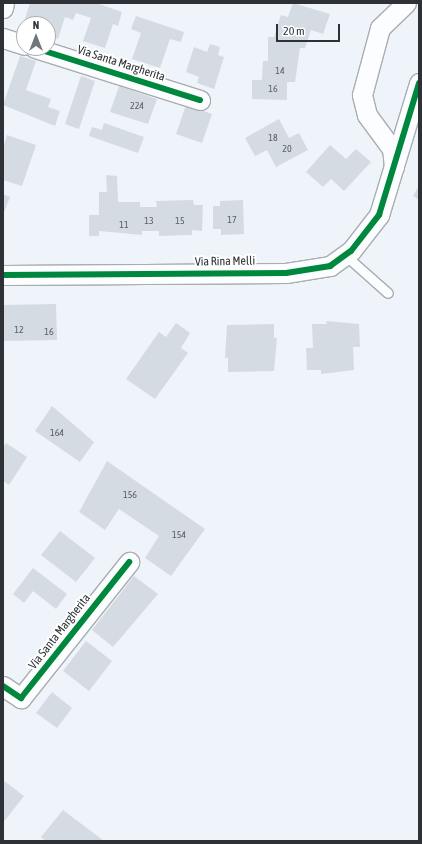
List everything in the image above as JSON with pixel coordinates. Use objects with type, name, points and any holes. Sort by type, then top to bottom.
[{"type":"street","points":[[3,8],[4,3]]},
{"type":"street","points":[[394,173],[392,149],[366,115],[362,95],[380,28],[406,3]]},
{"type":"street","points":[[3,38],[16,42]]},
{"type":"street","name":"Via Santa Margherita","points":[[56,55],[200,100]]},
{"type":"street","name":"Via Rina Melli","points":[[3,275],[286,273],[330,266],[345,255],[380,215],[394,173],[419,83]]},
{"type":"street","name":"Via Santa Margherita","points":[[3,686],[22,698],[129,562]]},
{"type":"lane","points":[[345,255],[388,293]]},
{"type":"building","points":[[30,3],[96,3],[122,12],[118,26],[113,24],[105,48],[83,41],[91,18],[76,13],[73,20],[65,17],[58,39],[56,38],[56,16],[26,16]]},
{"type":"building","points":[[293,3],[330,14],[323,34],[311,30],[305,48],[300,48],[295,82],[287,82],[287,100],[252,99],[252,80],[262,80],[263,61],[268,61],[268,37],[274,37],[281,15],[288,17]]},
{"type":"building","points":[[136,16],[184,32],[181,42],[170,39],[160,68],[132,59],[141,33],[131,29]]},
{"type":"building","points":[[210,44],[220,47],[218,55],[224,57],[214,89],[197,83],[199,77],[186,72],[194,47],[207,52]]},
{"type":"building","points":[[20,56],[36,61],[26,90],[51,99],[48,107],[60,111],[55,126],[3,105]]},
{"type":"building","points":[[81,76],[95,81],[79,129],[65,124]]},
{"type":"building","points":[[119,86],[157,99],[148,124],[110,112]]},
{"type":"building","points":[[186,105],[212,114],[202,143],[176,134]]},
{"type":"building","points":[[279,119],[289,138],[299,133],[308,150],[276,167],[267,150],[255,156],[245,138]]},
{"type":"building","points":[[104,123],[144,137],[138,153],[89,136],[92,127],[102,130]]},
{"type":"building","points":[[7,135],[36,145],[22,186],[3,180],[3,148]]},
{"type":"building","points":[[330,145],[346,159],[356,149],[371,162],[344,191],[331,179],[323,187],[306,172]]},
{"type":"building","points":[[106,175],[117,176],[118,202],[140,202],[140,207],[157,207],[156,201],[193,200],[194,205],[203,205],[202,231],[192,230],[192,235],[159,236],[159,231],[142,231],[142,235],[99,231],[99,236],[89,236],[89,215],[99,215],[99,192],[107,192]]},
{"type":"building","points":[[419,186],[419,200],[413,196]]},
{"type":"building","points":[[3,194],[10,197],[3,215]]},
{"type":"building","points":[[243,200],[244,234],[221,235],[221,229],[213,229],[213,206],[220,206],[220,201]]},
{"type":"building","points":[[56,304],[57,340],[3,341],[3,305]]},
{"type":"building","points":[[326,321],[359,324],[360,347],[353,347],[354,370],[321,374],[321,370],[307,370],[306,348],[313,348],[312,324],[327,324]]},
{"type":"building","points":[[176,323],[190,333],[181,348],[188,353],[155,399],[126,379],[159,332],[166,337]]},
{"type":"building","points":[[274,324],[274,338],[277,338],[274,371],[228,372],[228,358],[225,358],[227,325]]},
{"type":"building","points":[[52,406],[94,442],[80,462],[35,431]]},
{"type":"building","points":[[6,443],[27,457],[9,485],[3,481],[3,448]]},
{"type":"building","points":[[107,461],[205,529],[171,576],[145,558],[159,536],[119,509],[105,530],[79,512]]},
{"type":"building","points":[[60,531],[95,558],[76,582],[41,555]]},
{"type":"building","points":[[33,568],[67,594],[56,609],[33,591],[24,603],[13,594]]},
{"type":"building","points":[[134,576],[158,594],[113,647],[92,630]]},
{"type":"building","points":[[86,641],[112,661],[89,691],[63,671]]},
{"type":"building","points":[[52,692],[72,708],[57,728],[36,713]]},
{"type":"building","points":[[3,780],[24,796],[3,823]]},
{"type":"building","points":[[63,810],[104,841],[46,841],[41,837]]},
{"type":"cycle path","points":[[56,55],[200,100]]},
{"type":"cycle path","points":[[3,275],[286,273],[330,266],[351,251],[379,215],[419,83]]},
{"type":"cycle path","points":[[3,686],[21,698],[129,562]]}]
